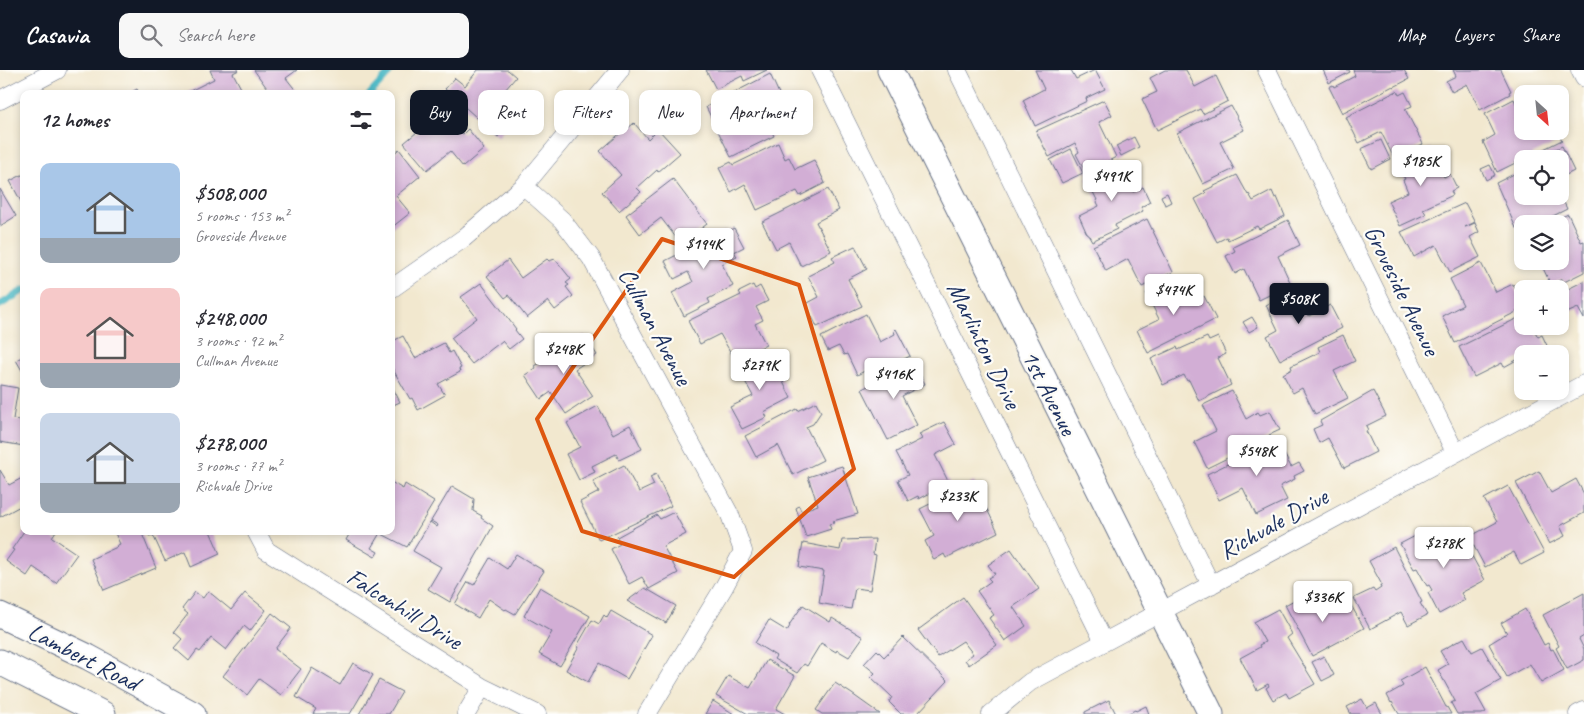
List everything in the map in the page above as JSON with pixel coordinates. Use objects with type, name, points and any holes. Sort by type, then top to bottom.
[{"type":"main road","name":"1st Avenue","points":[[890,70],[1211,714]]},
{"type":"main road","name":"Lambert Road","points":[[0,616],[88,657],[193,714]]},
{"type":"main road","name":"Lambert Road","points":[[0,662],[103,714]]},
{"type":"street","points":[[0,100],[57,70]]},
{"type":"street","points":[[395,286],[464,238],[524,186],[620,70]]},
{"type":"street","name":"Marlinton Drive","points":[[820,70],[1104,642]]},
{"type":"street","points":[[956,70],[1211,585]]},
{"type":"street","name":"Groveside Avenue","points":[[1267,70],[1455,452]]},
{"type":"street","points":[[1580,70],[1584,78]]},
{"type":"street","name":"Cullman Avenue","points":[[524,186],[562,220],[591,258],[730,514],[743,551],[724,587],[648,714]]},
{"type":"street","name":"Richvale Drive","points":[[991,714],[1030,682],[1584,384]]},
{"type":"street","name":"Falconhill Drive","points":[[258,535],[266,550],[482,686],[537,714]]},
{"type":"street","points":[[466,714],[482,686]]},
{"type":"street","points":[[1578,714],[1584,711]]},
{"type":"highlighted area","points":[[662,239],[799,285],[854,469],[734,577],[582,531],[537,419]]},
{"type":"building","points":[[210,70],[239,70],[233,73],[242,90],[192,90],[214,79]]},
{"type":"building","points":[[254,70],[297,70],[286,78],[295,90],[268,90]]},
{"type":"building","points":[[478,70],[508,70],[516,77],[505,90],[478,90],[478,119],[468,110],[468,90],[445,89],[455,78],[465,86]]},
{"type":"building","points":[[706,70],[767,70],[744,81],[742,76],[716,89]]},
{"type":"building","points":[[1035,70],[1071,70],[1076,79],[1095,70],[1105,89],[1086,98],[1087,101],[1035,126],[1023,100],[1044,89]]},
{"type":"building","points":[[1165,70],[1186,70],[1195,87],[1216,76],[1228,101],[1203,114],[1200,109],[1157,130],[1142,99],[1157,92],[1150,78]]},
{"type":"building","points":[[1323,70],[1349,70],[1350,72],[1329,83]]},
{"type":"building","points":[[1353,70],[1404,70],[1409,79],[1342,113],[1329,87],[1333,85],[1334,87],[1355,76]]},
{"type":"building","points":[[1453,70],[1501,70],[1511,91],[1509,92],[1510,94],[1480,110],[1467,84],[1452,92],[1446,81],[1456,76]]},
{"type":"building","points":[[770,74],[777,90],[739,90]]},
{"type":"building","points":[[1397,91],[1399,95],[1405,92],[1412,106],[1405,109],[1423,144],[1394,158],[1381,132],[1359,143],[1346,117]]},
{"type":"building","points":[[1514,99],[1514,140],[1562,140],[1542,150],[1514,150],[1514,164],[1497,172],[1483,142],[1495,135],[1485,114]]},
{"type":"building","points":[[1104,100],[1112,115],[1099,122],[1116,157],[1086,173],[1076,154],[1079,152],[1075,143],[1049,157],[1036,131]]},
{"type":"building","points":[[711,104],[711,117],[706,107]]},
{"type":"building","points":[[1231,106],[1244,130],[1220,142],[1234,169],[1203,184],[1177,133]]},
{"type":"building","points":[[634,123],[639,129],[639,135],[644,135],[648,139],[652,135],[664,135],[680,153],[637,188],[641,192],[619,211],[602,192],[621,175],[600,151],[618,135],[629,135],[629,127]]},
{"type":"building","points":[[468,129],[484,149],[463,167],[450,151],[427,170],[404,143],[414,135],[468,135]]},
{"type":"building","points":[[720,135],[774,135],[774,136],[731,157]]},
{"type":"building","points":[[1134,137],[1139,147],[1121,156],[1116,146]]},
{"type":"building","points":[[1381,140],[1390,159],[1371,169],[1361,149]]},
{"type":"building","points":[[778,143],[785,159],[789,157],[795,169],[814,160],[825,183],[800,196],[797,191],[757,210],[745,184],[731,192],[719,168],[731,162],[733,165]]},
{"type":"building","points":[[1562,146],[1564,150],[1554,150]]},
{"type":"building","points":[[1430,148],[1444,177],[1450,174],[1457,188],[1451,191],[1453,195],[1423,209],[1426,214],[1400,226],[1388,201],[1408,192],[1403,180],[1405,179],[1397,164]]},
{"type":"building","points":[[399,149],[420,176],[396,196],[410,213],[395,225],[395,152]]},
{"type":"building","points":[[1071,149],[1083,173],[1062,183],[1050,160]]},
{"type":"building","points":[[1569,161],[1574,171],[1569,174]]},
{"type":"building","points":[[1118,162],[1133,192],[1143,187],[1150,202],[1141,207],[1143,211],[1115,225],[1117,229],[1092,241],[1079,216],[1099,206],[1086,178]]},
{"type":"building","points":[[1490,165],[1495,175],[1486,180],[1481,169]]},
{"type":"building","points":[[1514,174],[1514,205],[1565,205],[1567,209],[1555,215],[1514,215],[1514,224],[1496,183]]},
{"type":"building","points":[[1237,175],[1253,201],[1272,191],[1275,198],[1277,197],[1285,216],[1259,229],[1257,226],[1228,240],[1227,237],[1217,242],[1195,199],[1206,193],[1204,191]]},
{"type":"building","points":[[20,176],[20,200],[10,181]]},
{"type":"building","points":[[673,179],[707,224],[681,244],[661,218],[640,234],[626,215]]},
{"type":"building","points":[[0,189],[16,216],[0,226]]},
{"type":"building","points":[[828,189],[839,210],[816,222],[831,251],[801,266],[789,242],[776,249],[762,222]]},
{"type":"building","points":[[1167,193],[1171,202],[1165,205],[1161,196]]},
{"type":"building","points":[[1465,203],[1475,222],[1465,227],[1475,223],[1479,232],[1470,237],[1480,257],[1450,272],[1436,245],[1414,257],[1401,232]]},
{"type":"building","points":[[1569,216],[1581,242],[1584,241],[1584,272],[1568,280],[1549,280],[1544,270],[1569,270]]},
{"type":"building","points":[[1147,219],[1173,272],[1142,287],[1128,259],[1106,271],[1093,246]]},
{"type":"building","points":[[1288,220],[1300,245],[1278,256],[1290,285],[1259,300],[1244,269],[1235,274],[1226,256],[1235,251],[1233,247]]},
{"type":"building","points":[[734,228],[744,247],[734,252],[737,256],[722,264],[733,286],[708,299],[710,303],[684,316],[672,293],[693,282],[688,272],[674,279],[665,261],[724,231],[725,233]]},
{"type":"building","points":[[855,246],[867,269],[848,279],[862,306],[817,327],[806,304],[819,297],[808,276],[835,262],[832,257]]},
{"type":"building","points":[[547,259],[549,261],[555,259],[571,279],[566,283],[569,285],[566,287],[573,296],[555,310],[548,301],[527,318],[509,295],[505,298],[487,276],[508,260],[521,278]]},
{"type":"building","points":[[1481,263],[1496,292],[1513,284],[1514,313],[1455,343],[1442,316],[1463,305],[1450,279]]},
{"type":"building","points":[[1177,278],[1189,303],[1204,296],[1216,319],[1148,353],[1137,330],[1159,319],[1146,293]]},
{"type":"building","points":[[1584,281],[1584,319],[1578,308],[1569,312],[1569,288]]},
{"type":"building","points":[[481,283],[522,339],[509,349],[502,341],[472,364],[451,338],[477,318],[461,297]]},
{"type":"building","points":[[753,285],[755,289],[760,286],[768,301],[756,307],[763,320],[755,324],[766,345],[735,360],[720,334],[700,344],[688,321],[741,295],[739,292]]},
{"type":"building","points":[[1295,290],[1309,316],[1330,305],[1342,328],[1280,360],[1267,336],[1278,330],[1266,305]]},
{"type":"building","points":[[866,314],[880,342],[895,334],[894,331],[896,329],[910,356],[887,368],[884,361],[857,375],[847,354],[844,355],[839,346],[828,351],[821,337]]},
{"type":"building","points":[[1252,317],[1258,327],[1249,332],[1243,322]]},
{"type":"building","points":[[1514,320],[1514,335],[1537,335],[1538,337],[1542,335],[1547,345],[1514,345],[1514,361],[1504,367],[1502,363],[1474,377],[1459,347]]},
{"type":"building","points":[[584,335],[597,355],[575,369],[593,396],[566,414],[551,392],[541,399],[525,375],[536,368],[535,366]]},
{"type":"building","points":[[1343,335],[1355,361],[1334,371],[1348,398],[1315,414],[1302,388],[1293,393],[1283,374],[1292,369],[1291,366],[1320,352],[1318,347]]},
{"type":"building","points":[[403,336],[415,358],[444,343],[449,353],[452,351],[461,368],[459,369],[460,372],[438,384],[445,395],[418,410],[395,373],[395,340]]},
{"type":"building","points":[[1207,337],[1209,341],[1218,337],[1226,354],[1218,358],[1231,385],[1199,401],[1189,380],[1187,381],[1184,375],[1163,385],[1151,359],[1177,347],[1178,350]]},
{"type":"building","points":[[768,352],[791,398],[764,412],[767,417],[742,429],[730,407],[753,396],[738,368]]},
{"type":"building","points":[[20,358],[20,367],[16,360]]},
{"type":"building","points":[[914,363],[925,384],[902,396],[917,425],[888,440],[862,389]]},
{"type":"building","points":[[0,385],[18,388],[13,419],[20,420],[20,445],[0,442]]},
{"type":"building","points":[[1232,391],[1246,419],[1258,412],[1260,415],[1270,411],[1280,430],[1269,435],[1270,437],[1207,468],[1194,442],[1216,431],[1203,405]]},
{"type":"building","points":[[1373,391],[1386,416],[1366,426],[1368,430],[1366,431],[1376,452],[1344,468],[1328,438],[1319,443],[1313,429],[1322,425],[1320,421]]},
{"type":"building","points":[[395,392],[400,402],[395,404]]},
{"type":"building","points":[[816,402],[821,412],[813,424],[806,427],[823,460],[793,475],[778,445],[756,457],[745,436],[797,409],[798,411]]},
{"type":"building","points":[[598,406],[613,434],[630,425],[642,449],[619,460],[616,454],[592,466],[595,472],[579,480],[566,454],[580,447],[567,423]]},
{"type":"building","points":[[944,422],[956,444],[935,455],[949,483],[919,499],[918,496],[908,501],[898,480],[908,475],[896,452],[922,439],[919,434]]},
{"type":"building","points":[[1277,440],[1291,467],[1299,463],[1304,471],[1294,476],[1295,479],[1280,486],[1287,500],[1256,515],[1243,488],[1219,500],[1207,474]]},
{"type":"building","points":[[624,465],[639,492],[654,485],[650,477],[656,474],[671,506],[599,540],[580,502],[599,492],[593,481]]},
{"type":"building","points":[[842,466],[858,514],[833,521],[834,523],[829,524],[831,529],[806,537],[796,508],[799,506],[801,511],[818,505],[808,477]]},
{"type":"building","points":[[0,470],[9,485],[20,479],[20,506],[0,517]]},
{"type":"building","points":[[1539,471],[1551,493],[1576,479],[1584,494],[1584,513],[1560,526],[1565,536],[1549,544],[1516,483]]},
{"type":"building","points":[[974,482],[998,532],[946,558],[944,554],[934,560],[925,541],[934,536],[920,509]]},
{"type":"building","points":[[395,484],[403,489],[405,484],[434,502],[407,547],[384,535],[395,535]]},
{"type":"building","points":[[452,486],[474,499],[473,511],[493,526],[450,602],[428,589],[441,567],[413,551],[430,522],[437,527],[438,525],[431,521]]},
{"type":"building","points":[[1508,486],[1544,553],[1521,565],[1514,552],[1485,567],[1469,537],[1497,522],[1484,499]]},
{"type":"building","points":[[674,512],[686,534],[663,546],[678,573],[649,589],[642,577],[629,584],[611,549],[620,544],[617,537],[657,515],[660,519]]},
{"type":"building","points":[[1425,531],[1433,548],[1460,534],[1485,580],[1461,593],[1465,600],[1439,614],[1428,593],[1432,590],[1429,585],[1427,586],[1417,568],[1414,569],[1400,544]]},
{"type":"building","points":[[21,535],[53,535],[52,537],[77,554],[56,583],[33,567],[27,576],[6,561],[14,550],[12,549]]},
{"type":"building","points":[[116,535],[143,535],[156,568],[104,590],[91,559],[120,544]]},
{"type":"building","points":[[153,535],[212,535],[220,554],[191,567],[185,552],[165,561]]},
{"type":"building","points":[[349,535],[379,535],[371,548],[378,552],[375,557],[346,540]]},
{"type":"building","points":[[875,539],[873,554],[876,555],[870,590],[855,588],[851,609],[819,603],[824,571],[799,567],[803,543],[840,550],[842,540]]},
{"type":"building","points":[[1394,547],[1427,615],[1408,625],[1401,612],[1370,629],[1354,598],[1373,589],[1375,592],[1381,588],[1380,585],[1382,585],[1369,561]]},
{"type":"building","points":[[1011,549],[1039,589],[1013,607],[1026,626],[1005,641],[989,618],[994,615],[977,591],[991,581],[988,578],[995,574],[988,565]]},
{"type":"building","points":[[516,554],[544,571],[515,614],[505,610],[489,599],[478,618],[455,604],[468,582],[474,585],[490,558],[507,569]]},
{"type":"building","points":[[540,587],[590,616],[560,666],[539,654],[552,632],[524,616]]},
{"type":"building","points":[[645,588],[676,606],[666,623],[627,601]]},
{"type":"building","points":[[208,591],[231,610],[245,593],[266,610],[250,631],[244,626],[226,650],[211,638],[200,652],[197,650],[189,661],[174,648],[182,639],[174,632],[188,614],[182,609],[195,592],[203,598]]},
{"type":"building","points":[[1311,591],[1323,613],[1348,600],[1364,628],[1312,656],[1285,605]]},
{"type":"building","points":[[1584,593],[1584,636],[1579,639],[1584,649],[1584,660],[1567,669],[1556,648],[1559,646],[1543,615]]},
{"type":"building","points":[[963,597],[997,645],[969,665],[965,660],[973,654],[963,641],[938,657],[918,630]]},
{"type":"building","points":[[803,605],[830,622],[832,618],[863,637],[849,657],[821,643],[807,666],[804,664],[797,673],[774,659],[776,656],[755,643],[769,620],[787,631]]},
{"type":"building","points":[[1278,609],[1292,634],[1287,638],[1315,684],[1289,698],[1286,693],[1273,700],[1266,688],[1269,686],[1268,684],[1257,690],[1240,658],[1260,647],[1259,645],[1265,642],[1254,622]]},
{"type":"building","points":[[1525,609],[1544,645],[1548,643],[1551,650],[1553,649],[1564,670],[1541,683],[1530,664],[1507,677],[1489,644],[1507,633],[1501,623]]},
{"type":"building","points":[[611,611],[652,635],[627,679],[599,663],[588,682],[566,670],[592,620],[599,624],[604,615],[607,618]]},
{"type":"building","points":[[272,613],[291,628],[275,649],[301,669],[281,695],[259,679],[247,695],[223,676]]},
{"type":"building","points":[[903,637],[948,681],[917,714],[901,714],[889,702],[892,697],[871,677],[875,673],[864,664],[877,650],[884,657]]},
{"type":"building","points":[[1464,638],[1472,652],[1482,647],[1501,680],[1476,694],[1486,712],[1482,714],[1457,714],[1451,703],[1455,701],[1438,670],[1448,664],[1440,651]]},
{"type":"building","points":[[1324,656],[1334,675],[1322,681],[1312,662]]},
{"type":"building","points":[[767,660],[795,676],[776,709],[785,714],[748,714],[716,696],[728,676],[750,688]]},
{"type":"building","points":[[353,663],[373,675],[350,714],[313,714],[316,709],[296,697],[312,668],[340,685]]},
{"type":"building","points":[[1425,667],[1451,714],[1399,714],[1387,695],[1403,686],[1400,681]]},
{"type":"building","points":[[379,680],[402,692],[389,714],[359,714]]},
{"type":"building","points":[[835,683],[880,714],[822,714],[816,710]]},
{"type":"building","points":[[1362,699],[1367,708],[1376,703],[1382,714],[1351,714],[1347,707]]},
{"type":"building","points":[[1109,700],[1116,714],[1085,714],[1085,712]]},
{"type":"building","points":[[713,701],[734,714],[705,714]]},
{"type":"building","points":[[1146,706],[1149,714],[1127,714],[1136,711]]},
{"type":"waterway","points":[[374,90],[392,70]]},
{"type":"waterway","points":[[0,305],[20,292]]}]
